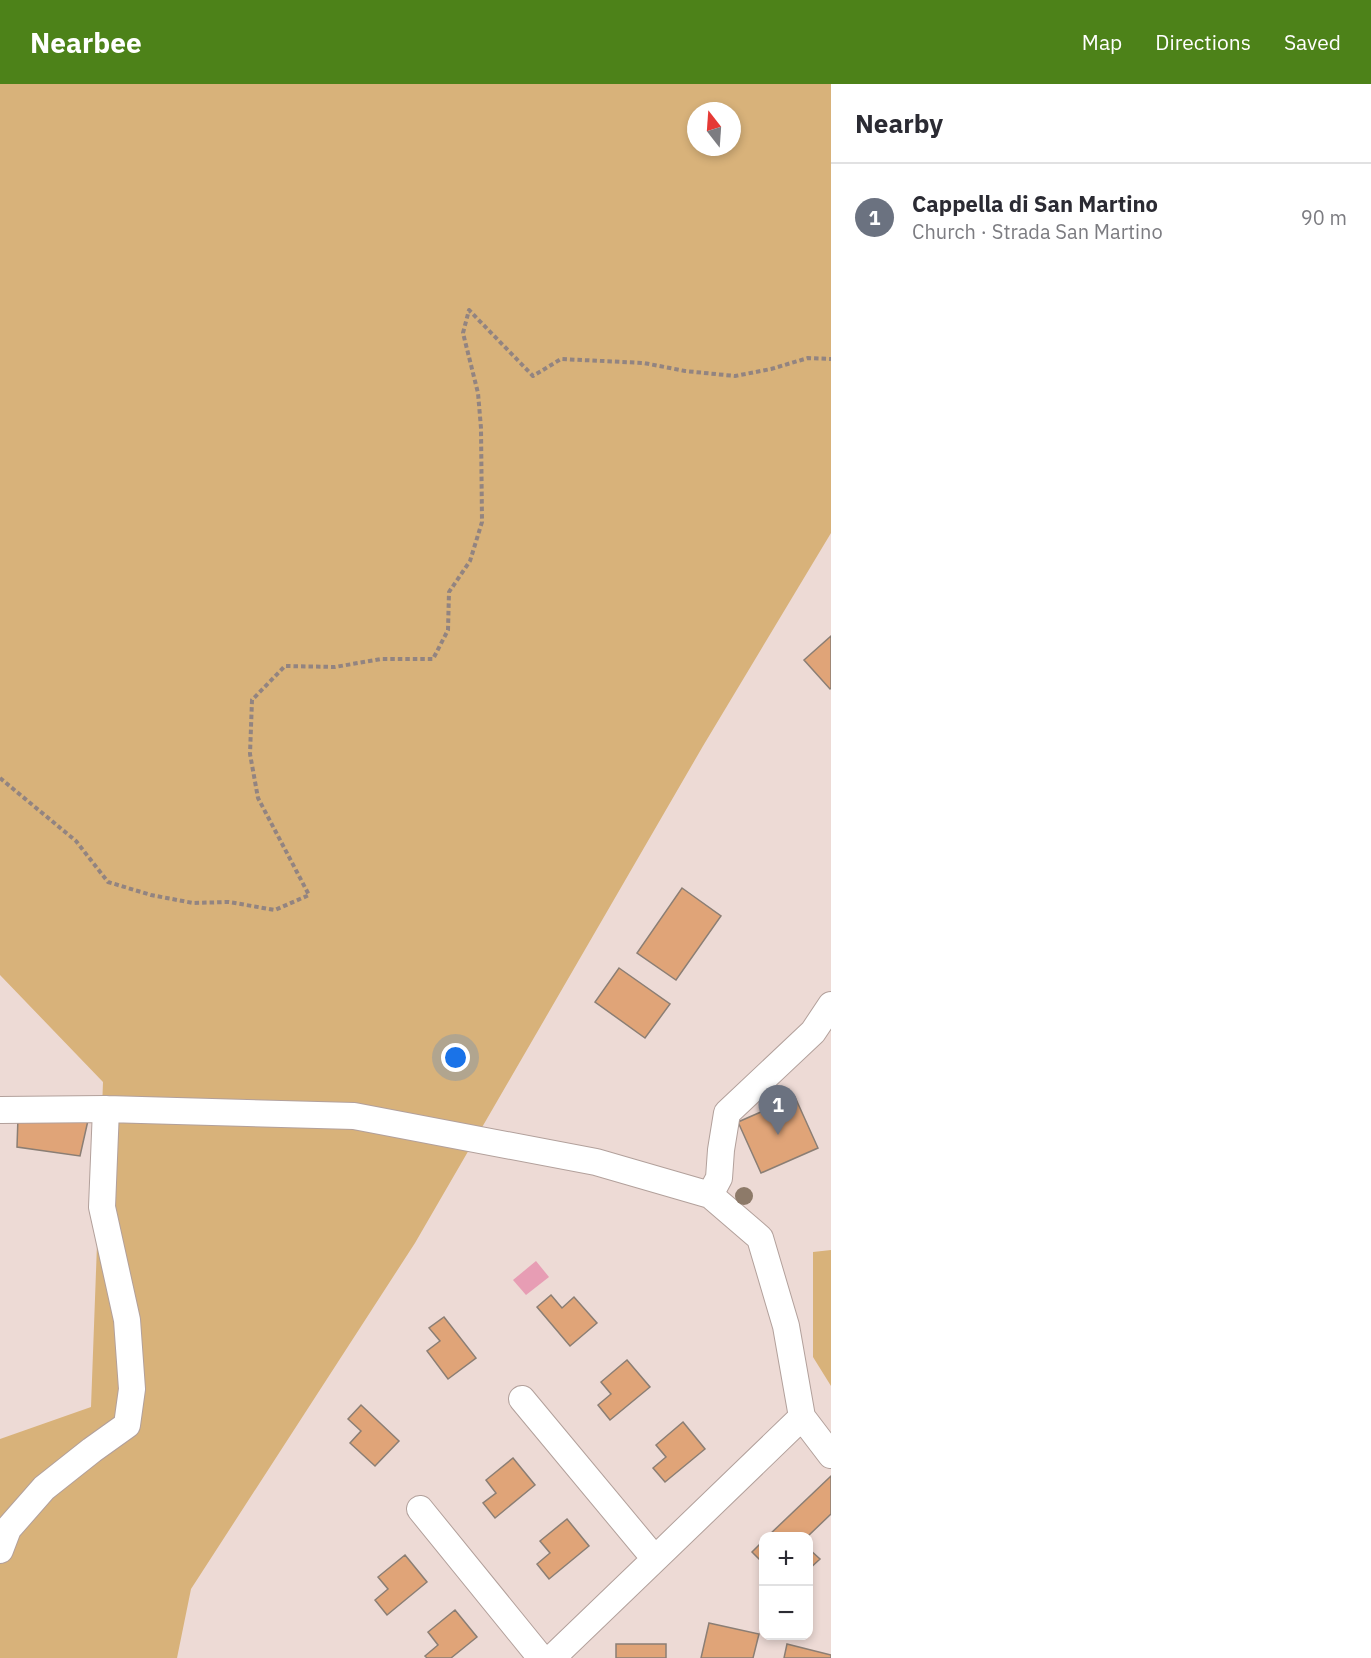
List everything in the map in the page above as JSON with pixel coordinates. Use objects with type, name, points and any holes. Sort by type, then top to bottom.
[{"type":"street","points":[[710,1195],[719,1178],[727,1113],[813,1032],[831,1005]]},
{"type":"street","points":[[0,1550],[8,1529],[44,1488],[127,1425],[132,1389],[127,1320],[102,1207],[106,1108]]},
{"type":"street","points":[[0,1110],[106,1108],[354,1116],[596,1162],[710,1195],[760,1238],[786,1326],[802,1418],[831,1455]]},
{"type":"street","points":[[522,1399],[655,1559]]},
{"type":"street","points":[[552,1658],[802,1418]]},
{"type":"street","points":[[420,1509],[542,1658]]},
{"type":"path","points":[[0,778],[76,841],[108,882],[151,895],[193,903],[230,902],[275,910],[309,895],[258,798],[250,754],[252,700],[285,666],[334,667],[381,659],[433,659],[448,630],[449,592],[470,561],[482,522],[481,428],[478,393],[463,333],[469,310],[534,376],[561,359],[644,363],[685,371],[735,375],[771,369],[808,358],[831,358]]},
{"type":"shaded area","points":[[0,84],[831,84],[831,533],[703,746],[415,1243],[191,1589],[177,1658],[0,1658],[0,1439],[91,1407],[103,1082],[0,975]]},
{"type":"shaded area","points":[[831,1250],[831,1386],[813,1357],[813,1252]]},
{"type":"shaded area","points":[[536,1261],[549,1277],[526,1295],[513,1280]]},
{"type":"building","points":[[831,636],[831,688],[830,689],[804,660]]},
{"type":"building","points":[[682,888],[721,916],[676,980],[637,953]]},
{"type":"building","points":[[619,968],[670,1004],[645,1038],[595,1002]]},
{"type":"building","points":[[795,1097],[818,1148],[761,1173],[738,1122]]},
{"type":"building","points":[[89,1116],[80,1156],[17,1147],[18,1117]]},
{"type":"building","points":[[551,1295],[562,1308],[574,1297],[597,1323],[570,1346],[537,1307]]},
{"type":"building","points":[[444,1317],[476,1358],[448,1379],[427,1351],[440,1341],[429,1328]]},
{"type":"building","points":[[627,1360],[650,1387],[610,1420],[598,1405],[611,1394],[601,1382]]},
{"type":"building","points":[[361,1405],[399,1441],[375,1466],[350,1443],[361,1431],[348,1419]]},
{"type":"building","points":[[683,1422],[705,1449],[665,1482],[653,1468],[666,1457],[656,1445]]},
{"type":"building","points":[[513,1458],[535,1485],[495,1518],[483,1503],[496,1493],[486,1480]]},
{"type":"building","points":[[831,1476],[831,1514],[812,1532],[772,1532]]},
{"type":"building","points":[[567,1519],[589,1546],[549,1579],[537,1564],[550,1553],[540,1541]]},
{"type":"building","points":[[759,1545],[759,1559],[752,1552]]},
{"type":"building","points":[[813,1553],[820,1559],[813,1565]]},
{"type":"building","points":[[405,1555],[427,1582],[387,1615],[375,1600],[388,1589],[378,1577]]},
{"type":"building","points":[[455,1610],[477,1637],[451,1658],[427,1658],[425,1656],[438,1645],[428,1632]]},
{"type":"building","points":[[709,1623],[759,1634],[753,1658],[701,1658]]},
{"type":"building","points":[[616,1644],[666,1644],[666,1658],[616,1658]]},
{"type":"building","points":[[787,1644],[831,1655],[831,1658],[784,1658]]},
{"type":"place","name":"Cappella di San Martino","points":[[778,1135]]}]
